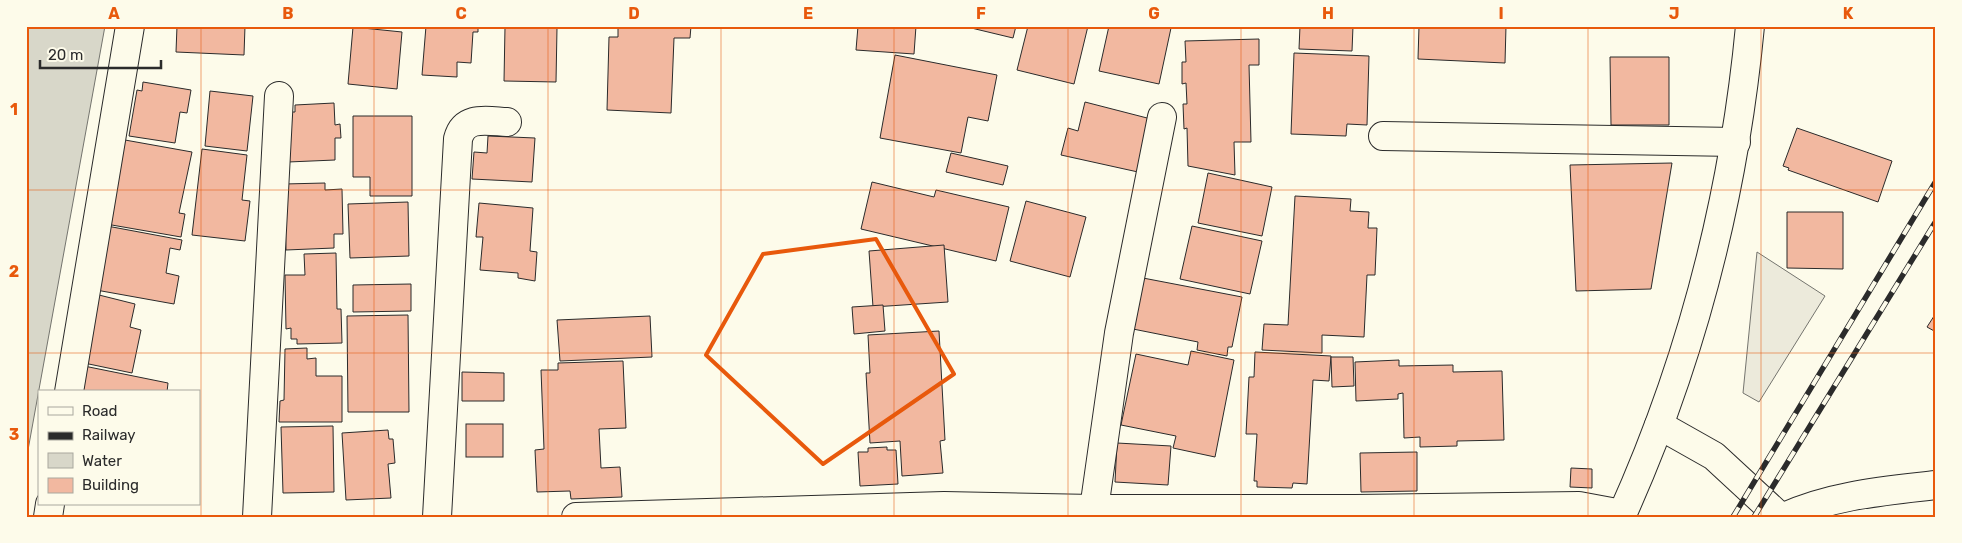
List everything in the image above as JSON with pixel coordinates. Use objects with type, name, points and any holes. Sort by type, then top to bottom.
[{"type":"street","points":[[69,390],[130,26]]},
{"type":"street","points":[[576,517],[821,513],[944,506],[1094,509],[1579,506],[1622,515],[1659,425],[1697,308],[1736,142],[1750,26]]},
{"type":"street","points":[[257,517],[279,96]]},
{"type":"street","points":[[1094,509],[1119,332],[1162,117]]},
{"type":"street","points":[[437,517],[458,139],[460,130],[470,122],[507,122]]},
{"type":"street","points":[[1383,136],[1736,142]]},
{"type":"street","points":[[1659,425],[1714,456],[1780,517]]},
{"type":"street","points":[[1784,517],[1805,507],[1855,495],[1936,485]]},
{"type":"highlighted area","points":[[876,239],[954,374],[823,464],[706,355],[763,254]]},
{"type":"shaded area","points":[[1757,252],[1825,296],[1759,402],[1743,393]]},
{"type":"water","points":[[26,26],[105,26],[38,390],[26,461]]},
{"type":"building","points":[[177,26],[245,26],[244,55],[176,52]]},
{"type":"building","points":[[426,26],[478,26],[478,32],[473,32],[471,63],[457,62],[457,77],[422,75]]},
{"type":"building","points":[[618,26],[691,26],[690,38],[674,38],[671,113],[607,110],[609,37],[618,37]]},
{"type":"building","points":[[858,26],[916,26],[914,54],[856,50]]},
{"type":"building","points":[[963,26],[1016,26],[1013,38]]},
{"type":"building","points":[[1028,26],[1088,26],[1074,84],[1017,70]]},
{"type":"building","points":[[1109,26],[1162,26],[1171,28],[1159,84],[1099,71]]},
{"type":"building","points":[[1300,26],[1353,26],[1352,51],[1299,49]]},
{"type":"building","points":[[1419,26],[1506,26],[1505,63],[1418,59]]},
{"type":"building","points":[[353,27],[402,32],[397,89],[348,84]]},
{"type":"building","points":[[505,27],[557,28],[556,82],[504,81]]},
{"type":"building","points":[[1259,39],[1259,65],[1249,65],[1251,142],[1234,142],[1235,175],[1188,166],[1187,128],[1184,129],[1183,104],[1187,104],[1186,83],[1182,84],[1182,62],[1186,62],[1185,41]]},
{"type":"building","points":[[1294,53],[1369,56],[1367,125],[1347,124],[1346,136],[1291,134]]},
{"type":"building","points":[[895,55],[997,75],[988,121],[968,117],[961,153],[880,138]]},
{"type":"building","points":[[1610,57],[1669,57],[1669,125],[1611,125]]},
{"type":"building","points":[[143,82],[191,90],[187,113],[180,112],[175,143],[129,136],[137,90],[142,91]]},
{"type":"building","points":[[210,91],[253,96],[247,151],[205,146]]},
{"type":"building","points":[[1085,102],[1151,119],[1138,172],[1061,155],[1068,128],[1078,131]]},
{"type":"building","points":[[334,103],[335,125],[340,124],[341,138],[335,138],[335,160],[288,162],[286,112],[295,112],[295,105]]},
{"type":"building","points":[[353,116],[412,116],[412,196],[370,196],[370,177],[353,177]]},
{"type":"building","points":[[1797,128],[1892,161],[1878,202],[1788,170],[1789,168],[1783,166]]},
{"type":"building","points":[[488,136],[535,138],[532,182],[472,179],[474,152],[487,153]]},
{"type":"building","points":[[125,140],[192,152],[179,213],[185,214],[181,237],[106,224]]},
{"type":"building","points":[[202,149],[247,155],[242,200],[250,201],[245,241],[192,235]]},
{"type":"building","points":[[951,153],[1008,166],[1003,185],[946,172]]},
{"type":"building","points":[[1672,163],[1651,289],[1576,291],[1570,165]]},
{"type":"building","points":[[1208,173],[1272,187],[1262,236],[1198,223]]},
{"type":"building","points":[[872,182],[934,197],[936,190],[1009,207],[996,261],[861,229]]},
{"type":"building","points":[[325,183],[325,190],[342,189],[343,234],[334,234],[334,248],[286,250],[284,184]]},
{"type":"building","points":[[1295,196],[1351,199],[1350,211],[1369,212],[1368,228],[1377,228],[1375,275],[1367,275],[1364,337],[1322,335],[1322,353],[1262,350],[1264,324],[1288,325]]},
{"type":"building","points":[[1026,201],[1086,217],[1070,277],[1010,261]]},
{"type":"building","points":[[408,202],[409,256],[350,258],[348,204]]},
{"type":"building","points":[[479,203],[533,208],[530,251],[537,252],[535,281],[518,278],[518,273],[480,270],[483,237],[476,237]]},
{"type":"building","points":[[1787,212],[1843,212],[1843,269],[1787,268]]},
{"type":"building","points":[[107,226],[182,240],[180,250],[170,248],[166,273],[179,276],[174,304],[96,290]]},
{"type":"building","points":[[1192,226],[1262,241],[1250,294],[1180,279]]},
{"type":"building","points":[[944,245],[948,302],[873,307],[869,251]]},
{"type":"building","points":[[336,253],[337,309],[341,309],[342,343],[297,344],[297,339],[291,339],[291,328],[286,329],[285,275],[305,275],[304,254]]},
{"type":"building","points":[[1143,278],[1242,297],[1232,347],[1228,347],[1227,356],[1197,350],[1198,342],[1133,329]]},
{"type":"building","points":[[411,284],[411,311],[353,312],[353,285]]},
{"type":"building","points":[[99,295],[135,304],[130,327],[141,330],[132,373],[84,363]]},
{"type":"building","points":[[883,305],[885,331],[854,334],[852,307]]},
{"type":"building","points":[[1936,313],[1936,332],[1927,327]]},
{"type":"building","points":[[408,315],[409,412],[348,412],[347,316]]},
{"type":"building","points":[[650,316],[652,357],[560,361],[557,320]]},
{"type":"building","points":[[939,331],[945,440],[940,441],[943,473],[902,476],[900,441],[870,443],[866,373],[870,373],[868,335]]},
{"type":"building","points":[[307,348],[307,359],[316,358],[316,376],[342,376],[342,422],[279,422],[280,401],[284,400],[285,349]]},
{"type":"building","points":[[1191,351],[1234,360],[1215,457],[1173,448],[1176,436],[1121,425],[1136,354],[1188,365]]},
{"type":"building","points":[[1255,352],[1331,356],[1329,381],[1313,380],[1307,484],[1293,483],[1292,488],[1257,487],[1257,481],[1254,481],[1257,434],[1246,434],[1249,377],[1254,377]]},
{"type":"building","points":[[1331,357],[1353,357],[1354,386],[1332,387]]},
{"type":"building","points":[[1399,360],[1399,366],[1453,365],[1453,372],[1502,371],[1504,440],[1457,441],[1457,446],[1420,447],[1420,437],[1404,438],[1403,393],[1398,394],[1398,399],[1356,401],[1355,362]]},
{"type":"building","points":[[623,361],[626,428],[599,429],[601,468],[620,467],[622,497],[571,499],[570,491],[537,492],[535,450],[544,449],[541,370],[558,370],[558,363]]},
{"type":"building","points":[[84,366],[168,383],[167,390],[79,390]]},
{"type":"building","points":[[462,372],[504,373],[504,401],[462,401]]},
{"type":"building","points":[[466,424],[503,424],[503,457],[466,457]]},
{"type":"building","points":[[333,426],[334,492],[283,493],[281,427]]},
{"type":"building","points":[[388,430],[389,439],[393,439],[395,463],[388,464],[391,498],[346,500],[342,433]]},
{"type":"building","points":[[1117,443],[1171,446],[1168,485],[1115,482]]},
{"type":"building","points":[[887,447],[887,450],[896,450],[898,484],[860,486],[858,452],[868,452],[868,448]]},
{"type":"building","points":[[1417,452],[1417,491],[1361,492],[1360,453]]},
{"type":"building","points":[[1571,468],[1592,469],[1592,488],[1570,487]]},
{"type":"railway","points":[[1733,517],[1936,181]]},
{"type":"railway","points":[[1754,517],[1936,221]]}]
